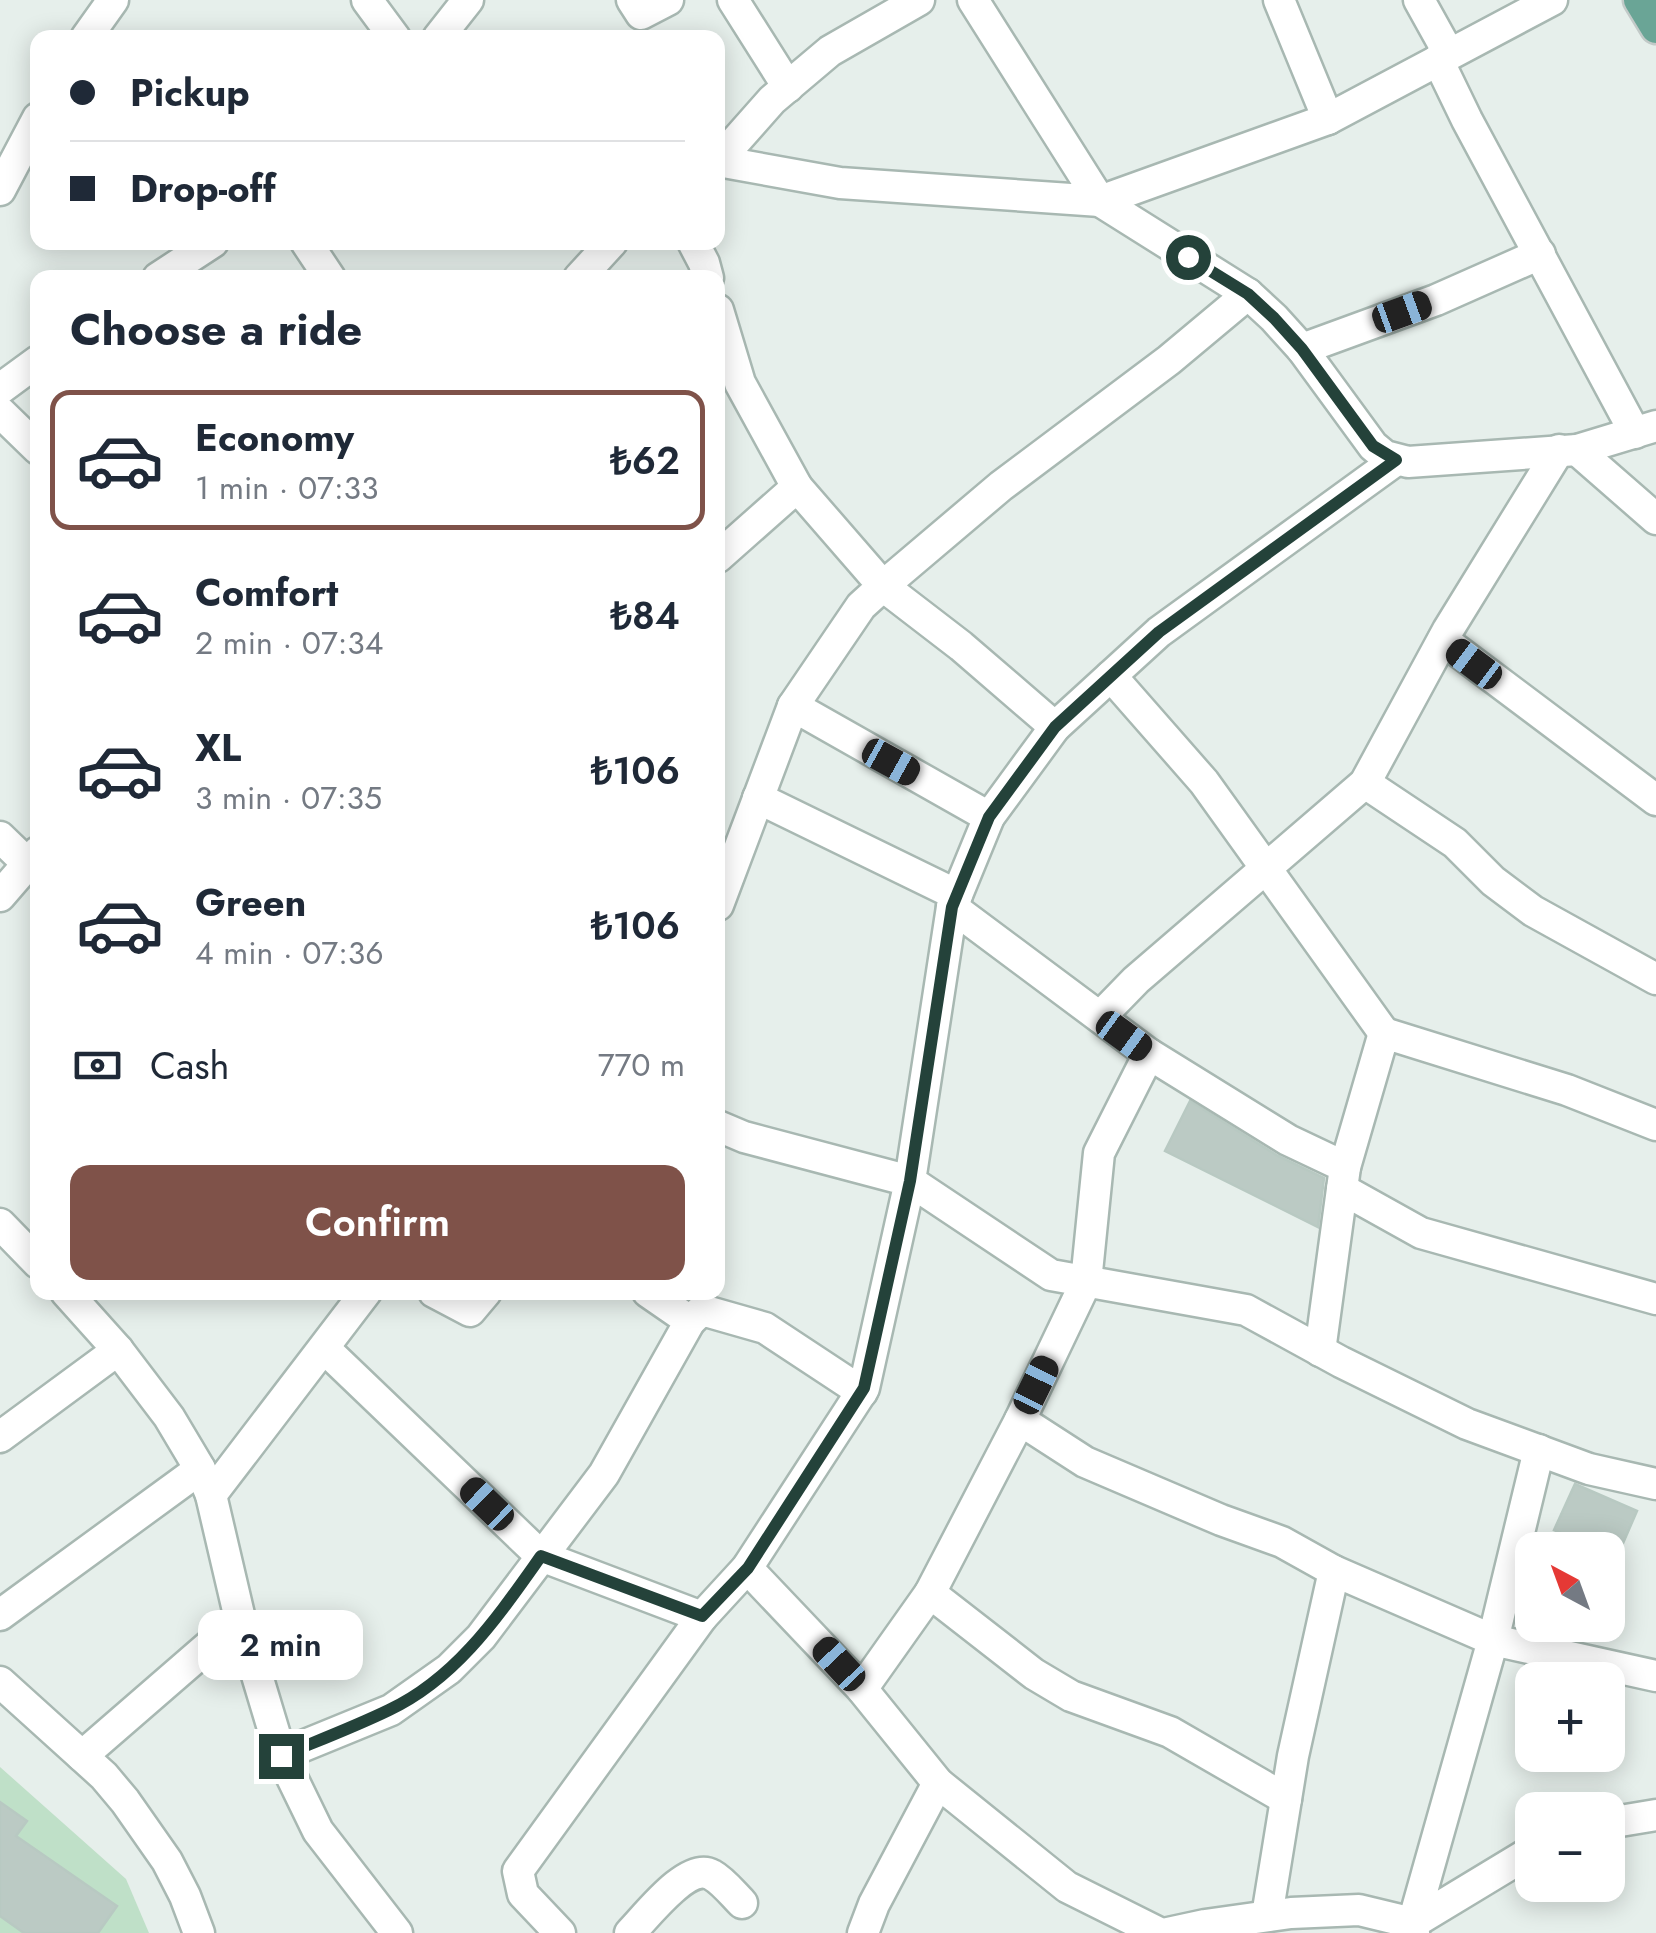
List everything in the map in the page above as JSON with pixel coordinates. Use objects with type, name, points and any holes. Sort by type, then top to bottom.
[{"type":"main road","points":[[1639,0],[1656,28]]},
{"type":"street","points":[[92,30],[113,0]]},
{"type":"street","points":[[367,0],[389,30]]},
{"type":"street","points":[[444,30],[468,0]]},
{"type":"street","points":[[632,0],[641,14],[668,0]]},
{"type":"street","points":[[733,0],[788,87]]},
{"type":"street","points":[[725,154],[788,87],[830,51],[919,0]]},
{"type":"street","points":[[973,0],[1100,201],[1248,294],[1302,349],[1373,446],[1396,460],[1408,462],[1568,450],[1645,429],[1540,254],[1467,120],[1419,0]]},
{"type":"street","points":[[1279,0],[1328,118]]},
{"type":"street","points":[[725,162],[840,183],[1100,201],[1328,118],[1552,0]]},
{"type":"street","points":[[0,190],[30,133]]},
{"type":"street","points":[[170,270],[201,250]]},
{"type":"street","points":[[586,270],[605,250]]},
{"type":"street","points":[[1302,349],[1436,300],[1540,254]]},
{"type":"street","points":[[725,886],[793,706],[861,606],[1001,486],[1168,360],[1248,294]]},
{"type":"street","points":[[725,350],[798,487],[883,586],[961,646],[1055,727]]},
{"type":"street","points":[[0,389],[30,367]]},
{"type":"street","points":[[0,412],[30,441]]},
{"type":"street","points":[[1568,450],[1656,519]]},
{"type":"street","points":[[1100,1018],[1136,980],[1365,783],[1443,640],[1568,450]]},
{"type":"street","points":[[560,1933],[523,1894],[518,1870],[702,1616],[748,1568],[862,1392],[910,1181],[954,901],[989,817],[1055,727],[1159,632],[1396,460]]},
{"type":"street","points":[[725,551],[798,487]]},
{"type":"street","points":[[1443,640],[1656,800]]},
{"type":"street","points":[[1110,676],[1204,782],[1384,1033],[1567,1090],[1656,1125]]},
{"type":"street","points":[[793,706],[989,817]]},
{"type":"street","points":[[1365,783],[1455,843],[1492,881],[1534,911],[1656,979]]},
{"type":"street","points":[[758,798],[954,901],[1149,1054],[1288,1140],[1420,1233],[1656,1299]]},
{"type":"street","points":[[0,837],[30,857]]},
{"type":"street","points":[[0,896],[30,860]]},
{"type":"street","points":[[1320,1350],[1344,1178],[1384,1033]]},
{"type":"street","points":[[862,1688],[930,1593],[1086,1282],[1099,1154],[1149,1054]]},
{"type":"street","points":[[725,1129],[910,1181],[1051,1275],[1246,1310],[1466,1424],[1589,1469],[1656,1484]]},
{"type":"street","points":[[2,1230],[30,1256]]},
{"type":"street","points":[[73,1300],[170,1417],[205,1482],[281,1756],[318,1832],[397,1933]]},
{"type":"street","points":[[0,1615],[205,1482],[326,1349],[360,1300]]},
{"type":"street","points":[[449,1300],[470,1311],[479,1300]]},
{"type":"street","points":[[660,1300],[690,1321]]},
{"type":"street","points":[[281,1756],[391,1710],[431,1684],[481,1637],[604,1474],[690,1321],[702,1310],[765,1328],[862,1392]]},
{"type":"street","points":[[326,1349],[541,1556],[702,1616]]},
{"type":"street","points":[[0,1438],[118,1350]]},
{"type":"street","points":[[1020,1420],[1085,1462],[1282,1542],[1334,1571],[1492,1640],[1656,1676]]},
{"type":"street","points":[[1413,1928],[1492,1640],[1538,1450]]},
{"type":"street","points":[[748,1568],[862,1688],[938,1783],[1067,1886],[1159,1933]]},
{"type":"street","points":[[1267,1916],[1293,1756],[1334,1571]]},
{"type":"street","points":[[930,1593],[1034,1674],[1071,1696],[1170,1732],[1286,1799]]},
{"type":"street","points":[[82,1756],[240,1618]]},
{"type":"street","points":[[0,1682],[104,1776],[156,1844],[176,1878],[199,1933]]},
{"type":"street","points":[[863,1933],[874,1904],[938,1783]]},
{"type":"street","points":[[1625,1820],[1656,1815]]},
{"type":"street","points":[[1413,1928],[1515,1862]]},
{"type":"street","points":[[630,1933],[684,1878],[697,1872],[713,1875],[742,1903]]},
{"type":"street","points":[[1168,1933],[1291,1913],[1358,1910],[1413,1928]]},
{"type":"green space","points":[[0,1767],[126,1879],[149,1933],[0,1933]]},
{"type":"building","points":[[1190,1101],[1278,1156],[1324,1178],[1318,1227],[1165,1151]]},
{"type":"building","points":[[1575,1484],[1637,1511],[1625,1539],[1625,1532],[1554,1530]]},
{"type":"building","points":[[0,1802],[27,1821],[16,1836],[117,1906],[98,1933],[24,1933],[0,1916]]},
{"type":"route","points":[[281,1756],[391,1710],[431,1684],[496,1620],[541,1556],[702,1616],[748,1568],[864,1388],[910,1181],[952,907],[989,817],[1055,727],[1159,632],[1396,460],[1373,446],[1302,349],[1274,318],[1248,294],[1188,257]]}]
